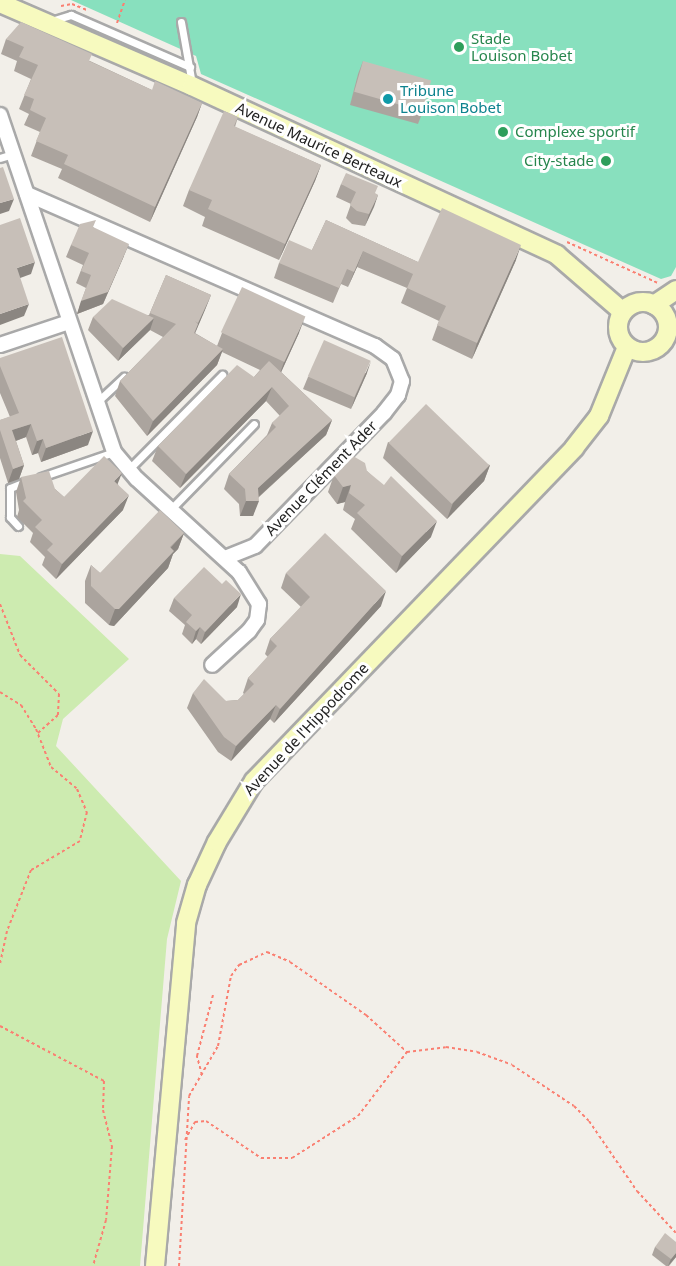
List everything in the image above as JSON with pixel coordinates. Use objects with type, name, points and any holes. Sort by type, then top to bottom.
[{"type":"main road","name":"Avenue Maurice Berteaux","points":[[1,6],[45,22],[192,86],[557,255],[623,312]]},
{"type":"main road","points":[[654,305],[665,315],[671,338],[649,352],[627,347],[618,334],[623,312],[634,304],[654,305],[676,290]]},
{"type":"main road","name":"Avenue de l'Hippodrome","points":[[155,1266],[186,923],[197,885],[220,834],[254,781],[574,447],[599,416],[627,347]]},
{"type":"street","points":[[0,115],[7,156],[27,194],[114,452],[128,470],[213,551],[226,558],[252,589],[259,604],[257,620],[249,631],[212,665]]},
{"type":"street","name":"Avenue Clément Ader","points":[[27,194],[375,346],[393,358],[402,381],[398,395],[384,412],[255,546],[226,558]]},
{"type":"street","points":[[0,345],[69,322]]},
{"type":"lane","points":[[45,22],[71,15],[190,67]]},
{"type":"lane","points":[[181,22],[192,86]]},
{"type":"lane","points":[[96,402],[135,366]]},
{"type":"lane","points":[[128,470],[222,375]]},
{"type":"lane","points":[[170,510],[254,424]]},
{"type":"lane","points":[[18,526],[10,517],[10,488],[114,452]]},
{"type":"path","points":[[117,23],[125,0]]},
{"type":"path","points":[[0,604],[20,655],[59,694],[58,715],[38,733]]},
{"type":"path","points":[[0,692],[21,705],[38,733],[51,767],[77,789],[87,812],[80,841],[31,870],[7,931],[0,964]]},
{"type":"path","points":[[179,1266],[189,1096],[202,1075],[224,1028],[231,976],[248,958],[267,952],[304,970],[366,1015],[407,1052]]},
{"type":"path","points":[[202,1075],[197,1056],[213,995]]},
{"type":"path","points":[[0,1026],[104,1081],[103,1110],[112,1146],[106,1220],[93,1266]]},
{"type":"path","points":[[185,1140],[195,1122],[206,1121],[261,1158],[292,1158],[358,1116],[407,1052],[446,1047],[477,1052],[512,1065],[564,1098],[589,1121],[637,1191],[676,1233]]},
{"type":"green space","name":"Complexe sportif","points":[[71,0],[676,0],[676,267],[671,276],[661,279],[201,74],[196,56]]},
{"type":"green space","points":[[0,554],[20,556],[129,659],[63,719],[56,746],[181,881],[167,939],[140,1266],[0,1266]]},
{"type":"building","points":[[21,22],[92,54],[89,61],[152,90],[155,81],[202,103],[155,207],[64,164],[68,155],[36,141],[46,118],[30,110],[34,99],[24,95],[38,65],[19,57],[24,47],[6,39]]},
{"type":"building","points":[[363,61],[431,81],[422,111],[354,92]]},
{"type":"building","points":[[224,111],[238,117],[234,126],[321,165],[285,244],[208,209],[212,200],[189,190]]},
{"type":"building","points":[[3,167],[14,199],[0,203],[0,168]]},
{"type":"building","points":[[346,173],[378,186],[375,193],[378,195],[369,214],[357,211],[350,205],[356,192],[341,184]]},
{"type":"building","points":[[442,208],[521,245],[477,343],[437,325],[446,306],[407,288],[413,274],[363,251],[354,272],[347,269],[339,288],[279,263],[289,240],[312,250],[326,220],[418,262]]},
{"type":"building","points":[[20,218],[35,262],[17,268],[29,304],[0,314],[0,225]]},
{"type":"building","points":[[96,220],[93,227],[129,244],[108,292],[81,301],[91,275],[81,271],[89,253],[71,245],[80,224]]},
{"type":"building","points":[[166,275],[211,295],[198,323],[195,321],[198,324],[194,333],[223,349],[153,421],[120,381],[176,324],[150,313]]},
{"type":"building","points":[[242,287],[305,317],[284,362],[221,332]]},
{"type":"building","points":[[112,299],[154,318],[123,348],[93,317]]},
{"type":"building","points":[[62,337],[93,431],[46,448],[43,439],[37,441],[31,424],[12,430],[24,465],[13,469],[0,430],[0,420],[19,413],[0,366],[0,358]]},
{"type":"building","points":[[324,340],[371,361],[354,397],[308,377]]},
{"type":"building","points":[[269,361],[332,420],[258,488],[259,501],[246,501],[245,489],[229,474],[276,427],[272,423],[289,406],[272,387],[186,474],[158,446],[237,365],[254,377]]},
{"type":"building","points":[[426,404],[489,465],[452,504],[388,443]]},
{"type":"building","points":[[104,456],[122,473],[114,481],[129,495],[62,564],[47,550],[53,544],[35,527],[42,520],[23,501],[26,498],[21,477],[49,471],[55,489],[64,497]]},
{"type":"building","points":[[353,456],[365,463],[367,471],[384,485],[391,476],[437,521],[402,556],[357,513],[365,505],[349,493],[351,485],[343,487],[334,475]]},
{"type":"building","points":[[160,510],[184,533],[170,547],[174,551],[119,609],[115,609],[91,586],[91,565],[100,573]]},
{"type":"building","points":[[325,533],[386,591],[280,709],[276,705],[236,746],[224,737],[193,693],[204,679],[226,701],[238,700],[254,684],[248,678],[277,646],[270,639],[310,597],[286,573]]},
{"type":"building","points":[[204,567],[222,584],[226,580],[241,594],[205,632],[200,627],[196,631],[186,622],[192,615],[174,598]]},
{"type":"building","points":[[665,1233],[676,1242],[676,1253],[671,1259],[655,1247]]},
{"type":"place","name":"Stade Louison Bobet","points":[[459,47]]},
{"type":"place","name":"Tribune Louison Bobet","points":[[388,99]]},
{"type":"place","name":"Complexe sportif","points":[[503,132]]},
{"type":"place","name":"City-stade","points":[[606,161]]}]
